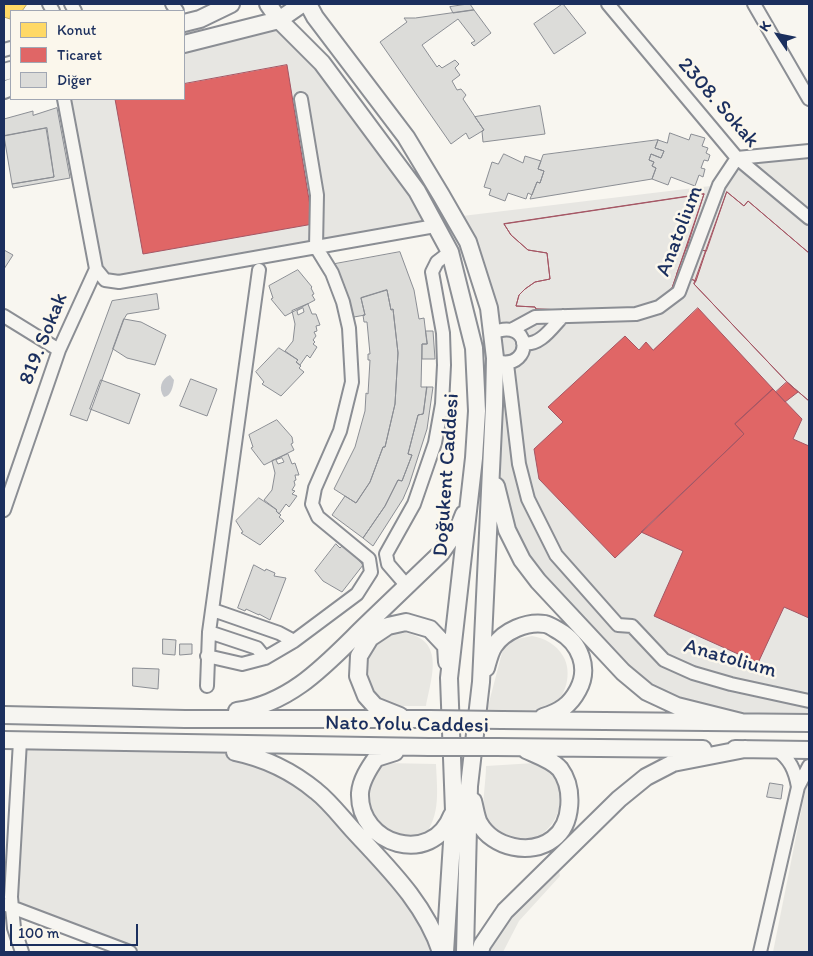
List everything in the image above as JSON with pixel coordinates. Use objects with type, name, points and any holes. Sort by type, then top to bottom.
[{"type":"main road","points":[[185,23],[200,19],[231,4]]},
{"type":"main road","name":"Doğukent Caddesi","points":[[268,4],[279,20],[322,63],[417,190],[450,252],[474,348],[477,411],[474,458],[449,678],[454,810],[445,952]]},
{"type":"main road","points":[[185,44],[279,20],[302,4]]},
{"type":"main road","name":"Doğukent Caddesi","points":[[308,4],[315,18],[406,137],[468,242],[489,308],[492,333],[501,363],[491,464],[480,682],[469,786],[465,952]]},
{"type":"main road","points":[[185,719],[259,708],[286,695],[314,676],[441,553],[458,529],[468,503],[474,458]]},
{"type":"main road","points":[[491,464],[507,530],[522,560],[538,581],[623,672],[647,692],[677,706],[741,722]]},
{"type":"main road","points":[[412,719],[374,706],[366,696],[358,676],[359,656],[370,638],[388,626],[406,622],[430,629],[446,646],[449,678]]},
{"type":"main road","points":[[480,682],[494,646],[507,633],[526,625],[546,624],[568,637],[578,649],[584,667],[580,686],[571,703],[554,714],[530,720]]},
{"type":"main road","name":"Nato Yolu Caddesi","points":[[4,715],[185,719],[429,719],[809,723]]},
{"type":"main road","name":"Nato Yolu Caddesi","points":[[4,740],[411,747],[809,750]]},
{"type":"main road","points":[[181,744],[256,756],[287,772],[317,791],[404,885],[434,931],[441,952]]},
{"type":"main road","points":[[411,747],[376,758],[366,774],[360,792],[363,810],[371,827],[386,839],[405,845],[424,844],[439,835],[449,823],[454,810]]},
{"type":"main road","points":[[469,786],[480,824],[496,840],[514,849],[538,846],[554,839],[563,826],[571,803],[568,788],[560,769],[545,758],[522,748]]},
{"type":"main road","points":[[480,952],[482,945],[505,911],[619,799],[646,777],[673,763],[745,749]]},
{"type":"street","name":"2308. Sokak","points":[[608,4],[737,158],[809,218]]},
{"type":"street","points":[[754,4],[809,99]]},
{"type":"street","points":[[207,656],[242,664],[265,658],[294,641],[357,594],[371,572],[369,559],[318,516],[312,504],[315,488],[340,431],[352,382],[349,328],[343,302],[332,273],[316,247],[317,194],[301,99]]},
{"type":"street","points":[[64,100],[96,269],[105,280],[119,282],[435,226]]},
{"type":"street","points":[[737,158],[809,151]]},
{"type":"street","name":"Anatolium","points":[[492,333],[504,328],[514,329],[535,317],[636,314],[659,308],[678,292],[719,185],[737,158]]},
{"type":"street","points":[[407,586],[388,564],[386,554],[414,504],[435,443],[442,404],[444,365],[443,333],[432,272],[437,262],[450,252]]},
{"type":"street","name":"819. Sokak","points":[[4,510],[59,350],[96,269]]},
{"type":"street","points":[[207,686],[209,632],[259,270]]},
{"type":"street","points":[[4,316],[59,350]]},
{"type":"street","points":[[523,343],[530,344],[538,341],[563,316]]},
{"type":"street","points":[[501,363],[518,360],[524,350],[521,336],[514,329]]},
{"type":"street","name":"Anatolium","points":[[501,363],[519,464],[528,499],[556,555],[618,625],[632,626],[664,660],[693,673],[731,684],[809,701]]},
{"type":"street","points":[[213,610],[284,635],[294,641]]},
{"type":"street","points":[[209,632],[257,648],[265,658]]},
{"type":"street","points":[[20,741],[7,905],[22,952]]},
{"type":"street","points":[[783,749],[809,762]]},
{"type":"street","points":[[783,749],[796,773],[798,787]]},
{"type":"street","points":[[760,952],[798,787],[809,766]]},
{"type":"street","points":[[7,905],[130,952]]},
{"type":"shaded area","points":[[279,20],[435,226],[105,280],[64,100],[185,100],[185,44]]},
{"type":"shaded area","points":[[809,151],[809,218],[737,158]]},
{"type":"shaded area","points":[[737,158],[809,218],[809,723],[741,722],[647,692],[538,581],[499,503],[489,308],[454,217],[719,185]]},
{"type":"shaded area","points":[[170,375],[174,380],[173,385],[170,393],[164,397],[161,391],[161,384]]},
{"type":"shaded area","points":[[401,632],[415,636],[425,642],[430,650],[433,660],[433,671],[426,706],[386,706],[369,689],[366,665],[371,652],[380,642]]},
{"type":"shaded area","points":[[532,636],[541,638],[553,645],[563,656],[566,662],[568,677],[564,692],[556,703],[545,709],[487,710],[503,649],[512,640]]},
{"type":"shaded area","points":[[20,741],[229,750],[287,772],[404,885],[441,952],[130,952],[11,907]]},
{"type":"shaded area","points":[[385,763],[436,764],[436,811],[424,836],[395,838],[386,834],[372,818],[366,798],[367,788],[370,778]]},
{"type":"shaded area","points":[[535,763],[551,768],[557,778],[561,793],[559,810],[547,830],[538,836],[528,840],[517,841],[505,838],[492,829],[485,818],[483,804],[486,766]]},
{"type":"shaded area","points":[[809,782],[809,952],[773,952],[805,792]]},
{"type":"shaded area","points":[[557,860],[560,876],[519,921],[503,952],[480,952]]},
{"type":"building: Konut","points":[[4,4],[27,4],[23,10],[10,10],[10,19],[4,17]]},
{"type":"building: Ticaret","points":[[287,65],[313,224],[143,254],[115,100],[185,100],[185,84]]},
{"type":"building: Ticaret","points":[[727,192],[744,206],[748,201],[809,253],[809,401],[787,382],[694,284],[696,281],[677,274],[672,288],[653,305],[636,312],[536,309],[535,307],[516,306],[519,295],[525,289],[535,282],[550,279],[547,253],[528,250],[511,235],[504,224],[704,194],[687,247],[706,251]]},
{"type":"building: Ticaret","points":[[727,192],[744,206],[748,201],[809,253],[809,401],[787,382],[694,284]]},
{"type":"building: Ticaret","points":[[704,194],[672,288],[653,305],[623,312],[536,309],[535,307],[516,306],[519,295],[525,289],[535,282],[550,279],[547,253],[528,250],[511,235],[504,224]]},
{"type":"building: Ticaret","points":[[687,247],[706,251],[696,281],[677,274]]},
{"type":"building: Ticaret","points":[[698,308],[773,389],[735,424],[744,434],[615,558],[539,479],[534,449],[563,422],[548,407],[625,336],[639,350],[646,342],[653,350]]},
{"type":"building: Ticaret","points":[[787,382],[798,392],[785,402],[776,392]]},
{"type":"building: Ticaret","points":[[773,389],[802,419],[793,439],[809,446],[809,618],[784,607],[758,663],[654,616],[683,551],[641,532],[744,434],[735,424]]},
{"type":"building: Diğer","points":[[470,4],[474,10],[453,13],[450,7]]},
{"type":"building: Diğer","points":[[563,4],[586,33],[554,54],[534,24]]},
{"type":"building: Diğer","points":[[474,10],[491,33],[474,46],[471,43],[475,41],[458,19],[422,45],[437,67],[439,65],[442,68],[455,60],[459,64],[455,68],[460,75],[452,81],[457,90],[461,89],[466,95],[463,99],[484,130],[469,139],[466,133],[451,144],[380,42],[407,22],[404,18]]},
{"type":"building: Diğer","points":[[540,106],[545,134],[483,142],[482,131],[484,130],[475,117]]},
{"type":"building: Diğer","points":[[57,108],[70,178],[13,188],[12,184],[54,177],[46,128],[4,136],[4,119],[33,111],[33,115]]},
{"type":"building: Diğer","points":[[47,128],[54,177],[12,184],[4,136]]},
{"type":"building: Diğer","points":[[670,133],[689,140],[691,134],[705,138],[702,146],[708,148],[706,153],[710,155],[708,161],[704,160],[701,168],[705,169],[703,177],[699,175],[695,186],[671,177],[668,185],[652,179],[656,168],[652,166],[654,162],[649,160],[651,154],[661,158],[664,151],[655,148],[658,140],[667,143]]},
{"type":"building: Diğer","points":[[658,140],[655,148],[664,151],[661,158],[651,154],[649,160],[654,162],[652,166],[656,168],[652,179],[530,199],[537,182],[540,183],[544,171],[538,169],[543,155]]},
{"type":"building: Diğer","points":[[504,154],[523,163],[525,156],[541,161],[538,169],[544,171],[540,183],[537,182],[532,195],[528,193],[526,199],[508,193],[505,201],[489,195],[491,189],[484,187],[492,162],[498,164]]},
{"type":"building: Diğer","points":[[4,250],[13,255],[4,269]]},
{"type":"building: Diğer","points":[[400,252],[414,290],[419,319],[424,318],[427,344],[422,344],[421,387],[427,387],[423,414],[418,415],[408,454],[412,455],[402,481],[398,480],[385,506],[363,538],[332,515],[345,496],[356,503],[370,482],[383,447],[385,447],[395,404],[398,353],[393,309],[391,310],[387,290],[361,298],[365,315],[354,317],[335,264]]},
{"type":"building: Diğer","points":[[298,270],[312,287],[314,294],[312,295],[315,300],[285,316],[271,299],[273,298],[269,286]]},
{"type":"building: Diğer","points":[[387,290],[391,310],[393,309],[398,353],[395,404],[385,447],[383,447],[370,482],[356,503],[334,489],[355,447],[365,411],[366,393],[368,394],[370,360],[368,360],[368,354],[370,354],[367,322],[364,322],[363,315],[365,315],[361,298]]},
{"type":"building: Diğer","points":[[157,294],[159,309],[127,314],[124,319],[87,421],[70,415],[112,301]]},
{"type":"building: Diğer","points":[[308,304],[312,314],[316,314],[320,325],[316,326],[317,331],[314,332],[316,336],[313,344],[317,347],[310,358],[307,355],[300,365],[296,362],[298,360],[285,351],[293,341],[295,324],[292,311]],"holes":[[[303,308],[304,312],[298,315],[297,311]]]},
{"type":"building: Diğer","points":[[124,319],[141,322],[166,335],[155,365],[127,358],[113,349]]},
{"type":"building: Diğer","points":[[426,331],[433,331],[435,359],[422,359],[422,344],[427,344]]},
{"type":"building: Diğer","points":[[279,348],[298,360],[296,362],[301,366],[299,368],[304,372],[281,396],[262,384],[264,382],[256,372]]},
{"type":"building: Diğer","points":[[191,379],[217,389],[207,416],[180,406]]},
{"type":"building: Diğer","points":[[101,380],[140,394],[129,424],[90,409]]},
{"type":"building: Diğer","points":[[427,387],[433,387],[427,429],[409,485],[403,499],[373,546],[363,538],[385,506],[398,480],[402,481],[412,455],[408,454],[418,415],[423,414]]},
{"type":"building: Diğer","points":[[277,420],[292,437],[293,443],[291,444],[294,450],[264,465],[251,448],[253,447],[249,435]]},
{"type":"building: Diğer","points":[[288,454],[292,464],[295,463],[299,475],[295,475],[295,485],[292,490],[295,491],[292,494],[297,496],[289,507],[286,504],[279,514],[277,510],[264,500],[272,490],[275,473],[272,461]],"holes":[[[282,458],[284,462],[278,464],[276,460]]]},
{"type":"building: Diğer","points":[[259,498],[277,510],[281,515],[279,517],[284,521],[260,545],[241,533],[243,532],[236,521]]},
{"type":"building: Diğer","points":[[336,544],[340,548],[342,546],[348,548],[363,565],[342,592],[323,581],[315,571]]},
{"type":"building: Diğer","points":[[254,565],[265,571],[266,569],[275,573],[274,576],[286,578],[270,620],[246,609],[245,611],[238,608]]},
{"type":"building: Diğer","points":[[163,639],[176,640],[175,655],[163,654]]},
{"type":"building: Diğer","points":[[180,644],[192,644],[192,654],[180,655]]},
{"type":"building: Diğer","points":[[133,668],[159,669],[158,689],[133,686]]},
{"type":"building: Diğer","points":[[770,783],[783,785],[781,799],[767,797]]}]
